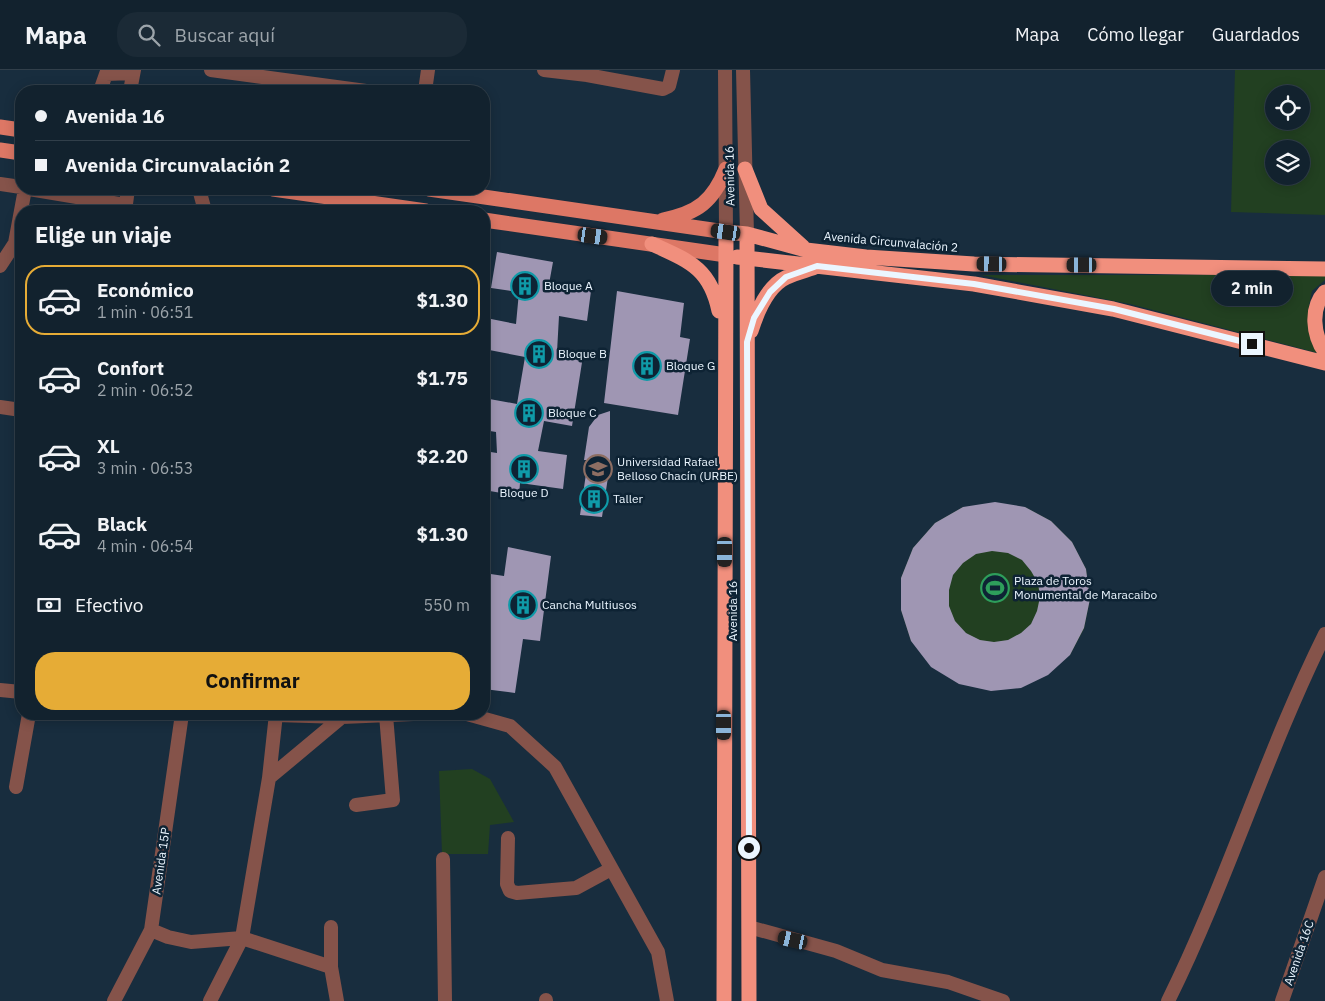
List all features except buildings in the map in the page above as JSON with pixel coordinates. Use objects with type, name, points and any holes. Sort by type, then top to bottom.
[{"type":"highway","points":[[745,169],[761,209],[806,250]]},
{"type":"highway","name":"Avenida Circunvalación 2","points":[[726,232],[747,234],[806,250],[866,257],[974,264],[1325,270]]},
{"type":"highway","name":"Avenida 16","points":[[724,1001],[726,232]]},
{"type":"highway","name":"Avenida 16","points":[[747,234],[749,1001]]},
{"type":"highway","points":[[652,244],[681,257],[703,273],[715,290],[726,338]]},
{"type":"highway","points":[[726,255],[974,284],[1114,309],[1325,363]]},
{"type":"highway","points":[[747,342],[754,318],[770,292],[786,277],[817,266]]},
{"type":"highway","points":[[1325,292],[1319,302],[1314,324],[1319,344],[1325,352]]},
{"type":"main road","points":[[0,127],[15,129]]},
{"type":"main road","points":[[0,150],[15,152]]},
{"type":"main road","points":[[655,221],[679,216],[701,206],[717,189],[726,169]]},
{"type":"main road","points":[[315,195],[384,205]]},
{"type":"main road","name":"Avenida Circunvalación 2","points":[[471,195],[726,232]]},
{"type":"main road","points":[[490,221],[726,255]]},
{"type":"street","points":[[211,70],[322,85]]},
{"type":"street","points":[[426,85],[428,70]]},
{"type":"street","points":[[544,70],[588,72],[663,89],[669,86],[673,70]]},
{"type":"street","name":"Avenida 16","points":[[725,70],[726,232]]},
{"type":"street","name":"Avenida 16","points":[[743,70],[747,234]]},
{"type":"street","points":[[102,85],[106,74],[133,71],[131,85]]},
{"type":"street","points":[[0,184],[15,187]]},
{"type":"street","points":[[59,195],[110,205]]},
{"type":"street","points":[[0,266],[15,243]]},
{"type":"street","points":[[0,407],[15,409]]},
{"type":"street","points":[[1168,1001],[1184,969],[1248,810],[1325,634]]},
{"type":"street","points":[[0,690],[15,691]]},
{"type":"street","points":[[16,786],[28,720]]},
{"type":"street","name":"Avenida 15P","points":[[114,1001],[151,930],[177,720]]},
{"type":"street","points":[[210,1001],[242,938],[269,778],[275,720]]},
{"type":"street","points":[[269,778],[338,720]]},
{"type":"street","points":[[356,805],[393,800],[386,720]]},
{"type":"street","points":[[488,720],[510,726],[555,767],[610,869],[658,952],[667,1001]]},
{"type":"street","points":[[508,838],[507,884],[510,891],[517,893],[576,888],[610,869]]},
{"type":"street","points":[[443,859],[445,1001]]},
{"type":"street","name":"Avenida 16C","points":[[1282,1001],[1325,877]]},
{"type":"street","points":[[331,927],[331,967],[337,1001]]},
{"type":"street","points":[[749,927],[836,951],[882,970],[948,982],[1002,1001]]},
{"type":"street","points":[[151,930],[168,937],[191,942],[242,938],[331,967]]},
{"type":"green space","points":[[1235,70],[1325,70],[1325,215],[1231,212]]},
{"type":"green space","points":[[981,275],[1325,275],[1325,280],[1312,291],[1308,315],[1310,338],[1318,353],[1130,304]]},
{"type":"green space","name":"Plaza de Toros Monumental de Maracaibo","points":[[963,507],[1025,507],[1051,521],[1072,542],[1086,569],[1090,599],[1084,629],[1070,655],[911,641],[901,610],[901,578],[913,548],[935,523]]},
{"type":"green space","points":[[472,769],[490,779],[514,822],[490,825],[488,854],[442,854],[439,771]]},
{"type":"place","name":"Bloque A","points":[[525,286]]},
{"type":"place","name":"Bloque B","points":[[539,354]]},
{"type":"place","name":"Bloque G","points":[[647,366]]},
{"type":"place","name":"Bloque C","points":[[529,413]]},
{"type":"place","name":"Bloque D","points":[[524,469]]},
{"type":"place","name":"Universidad Rafael Belloso Chacín (URBE)","points":[[598,469]]},
{"type":"place","name":"Taller","points":[[594,499]]},
{"type":"place","name":"Plaza de Toros Monumental de Maracaibo","points":[[995,588]]},
{"type":"place","name":"Cancha Multiusos","points":[[523,605]]},
{"type":"route","points":[[749,848],[747,342],[754,318],[770,292],[786,277],[817,266],[974,284],[1114,309],[1252,344]]}]
